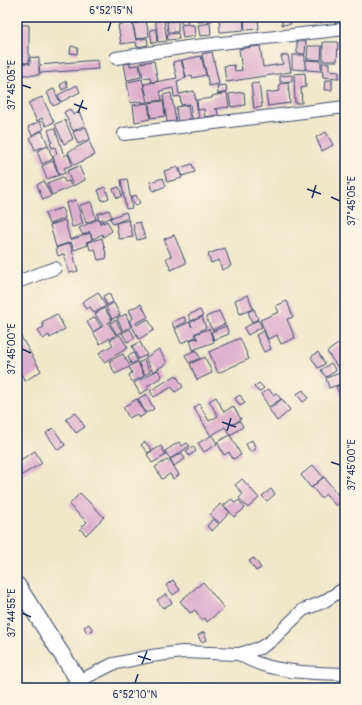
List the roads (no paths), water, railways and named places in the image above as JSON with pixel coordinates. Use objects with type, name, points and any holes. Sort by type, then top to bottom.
[{"type":"main road","points":[[17,585],[74,684]]},
{"type":"street","points":[[116,58],[187,47],[345,29]]},
{"type":"street","points":[[124,134],[345,107]]},
{"type":"street","points":[[17,282],[55,268]]},
{"type":"street","points":[[74,684],[113,664],[152,656],[182,652],[239,654],[260,648],[271,641],[303,610],[323,602],[345,588]]},
{"type":"street","points":[[239,654],[248,660],[264,666],[314,673],[345,674]]}]
